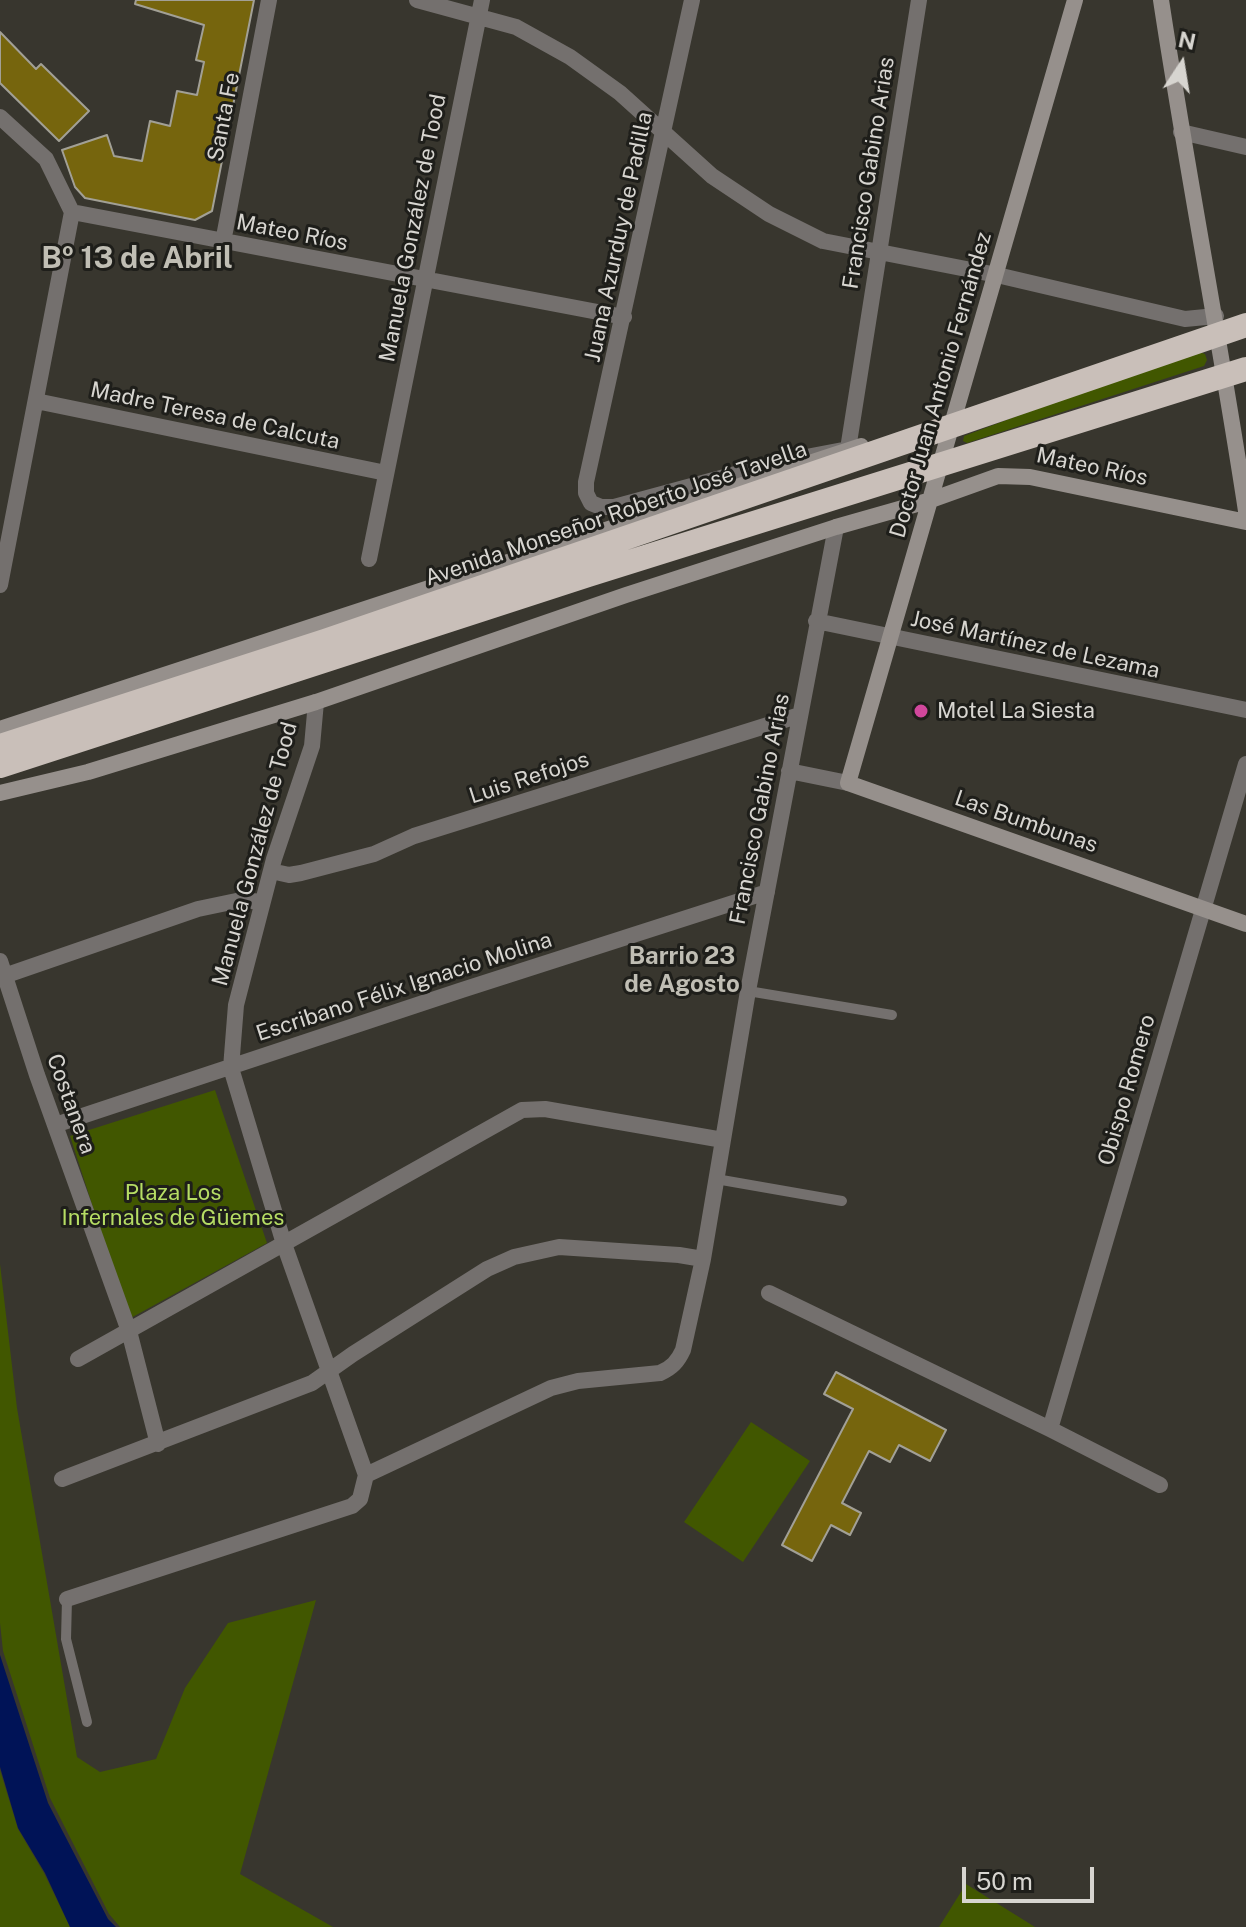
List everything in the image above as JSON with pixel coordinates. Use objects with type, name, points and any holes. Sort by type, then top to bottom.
[{"type":"highway","name":"Avenida Monseñor Roberto José Tavella","points":[[0,746],[340,636],[952,427],[1217,326],[1246,325]]},
{"type":"highway","name":"Avenida Monseñor Roberto José Tavella","points":[[0,766],[942,463],[1236,372]]},
{"type":"street","name":"Santa Fe","points":[[223,242],[269,0]]},
{"type":"street","points":[[417,0],[480,8],[570,57],[620,93],[712,176],[769,214],[823,241],[997,275],[1217,326]]},
{"type":"street","name":"Juana Azurduy de Padilla","points":[[692,0],[586,493],[591,503],[614,507],[780,462],[848,449]]},
{"type":"street","name":"Francisco Gabino Arias","points":[[848,449],[919,0]]},
{"type":"street","name":"Doctor Juan Antonio Fernández","points":[[848,783],[1075,0]]},
{"type":"street","points":[[1161,0],[1181,132],[1217,326],[1236,372],[1246,511]]},
{"type":"street","name":"Manuela González de Tood","points":[[369,559],[480,8]]},
{"type":"street","points":[[0,117],[46,159],[72,212],[0,585]]},
{"type":"street","points":[[1181,132],[1246,147]]},
{"type":"street","name":"Mateo Ríos","points":[[72,212],[624,317]]},
{"type":"street","name":"Madre Teresa de Calcuta","points":[[36,401],[386,473]]},
{"type":"street","points":[[0,729],[848,449],[952,427]]},
{"type":"street","name":"Mateo Ríos","points":[[0,793],[88,772],[316,702],[626,595],[836,527],[931,500],[998,476],[1015,475],[1246,522]]},
{"type":"street","name":"Francisco Gabino Arias","points":[[366,1475],[563,1384],[660,1373],[675,1364],[683,1350],[703,1259],[748,991],[836,527]]},
{"type":"street","name":"José Martínez de Lezama","points":[[816,621],[1246,710]]},
{"type":"street","name":"Manuela González de Tood","points":[[316,702],[312,746],[271,871],[236,1005],[231,1068],[284,1244],[366,1475]]},
{"type":"street","name":"Luis Refojos","points":[[271,871],[289,875],[374,854],[414,836],[800,715]]},
{"type":"street","name":"Obispo Romero","points":[[1050,1429],[1246,764]]},
{"type":"street","name":"Las Bumbunas","points":[[789,771],[848,783],[1246,924]]},
{"type":"street","name":"Escribano Félix Ignacio Molina","points":[[55,1125],[767,892]]},
{"type":"street","points":[[2,969],[198,909],[241,900],[262,902]]},
{"type":"street","name":"Costanera","points":[[2,969],[129,1331],[158,1444]]},
{"type":"street","points":[[78,1359],[522,1110],[545,1109],[723,1140]]},
{"type":"street","points":[[62,1479],[312,1383],[487,1269],[514,1257],[559,1247],[703,1259]]},
{"type":"street","points":[[769,1293],[1160,1485]]},
{"type":"street","points":[[67,1599],[352,1506],[360,1499],[366,1475]]},
{"type":"lane","points":[[748,991],[892,1015]]},
{"type":"lane","points":[[716,1179],[842,1201]]},
{"type":"lane","points":[[67,1599],[66,1639],[87,1722]]},
{"type":"green space","points":[[1193,350],[1205,354],[1207,360],[1204,366],[967,443],[963,441],[964,436]]},
{"type":"green space","name":"Plaza Los Infernales de Güemes","points":[[215,1090],[267,1243],[129,1319],[70,1136]]},
{"type":"green space","points":[[0,1264],[17,1408],[77,1757],[100,1772],[156,1759],[185,1688],[228,1623],[316,1600],[240,1874],[333,1927],[120,1927],[109,1914],[50,1798],[3,1651],[0,1623]]},
{"type":"green space","points":[[751,1422],[810,1461],[743,1562],[684,1522]]},
{"type":"green space","points":[[0,1770],[18,1829],[70,1927],[0,1927]]},
{"type":"green space","points":[[966,1884],[1035,1927],[939,1927]]},
{"type":"shaded area","points":[[0,1655],[48,1803],[108,1919],[116,1927],[70,1927],[45,1873],[18,1828],[0,1767]]},
{"type":"building","points":[[136,0],[254,0],[212,211],[195,220],[85,198],[75,187],[62,150],[107,135],[114,156],[142,161],[150,121],[170,126],[177,91],[197,95],[204,62],[196,60],[204,25],[135,4]]},
{"type":"building","points":[[0,32],[36,69],[41,64],[89,111],[59,141],[0,83]]},
{"type":"building","points":[[836,1372],[946,1430],[930,1461],[899,1445],[890,1462],[869,1451],[842,1503],[861,1513],[850,1535],[831,1525],[812,1561],[782,1545],[853,1409],[824,1394]]},
{"type":"place","name":"Motel La Siesta","points":[[921,711]]},
{"type":"district","name":"Bº 13 de Abril","points":[[137,259]]},
{"type":"district","name":"Barrio 23 de Agosto","points":[[682,971]]}]
